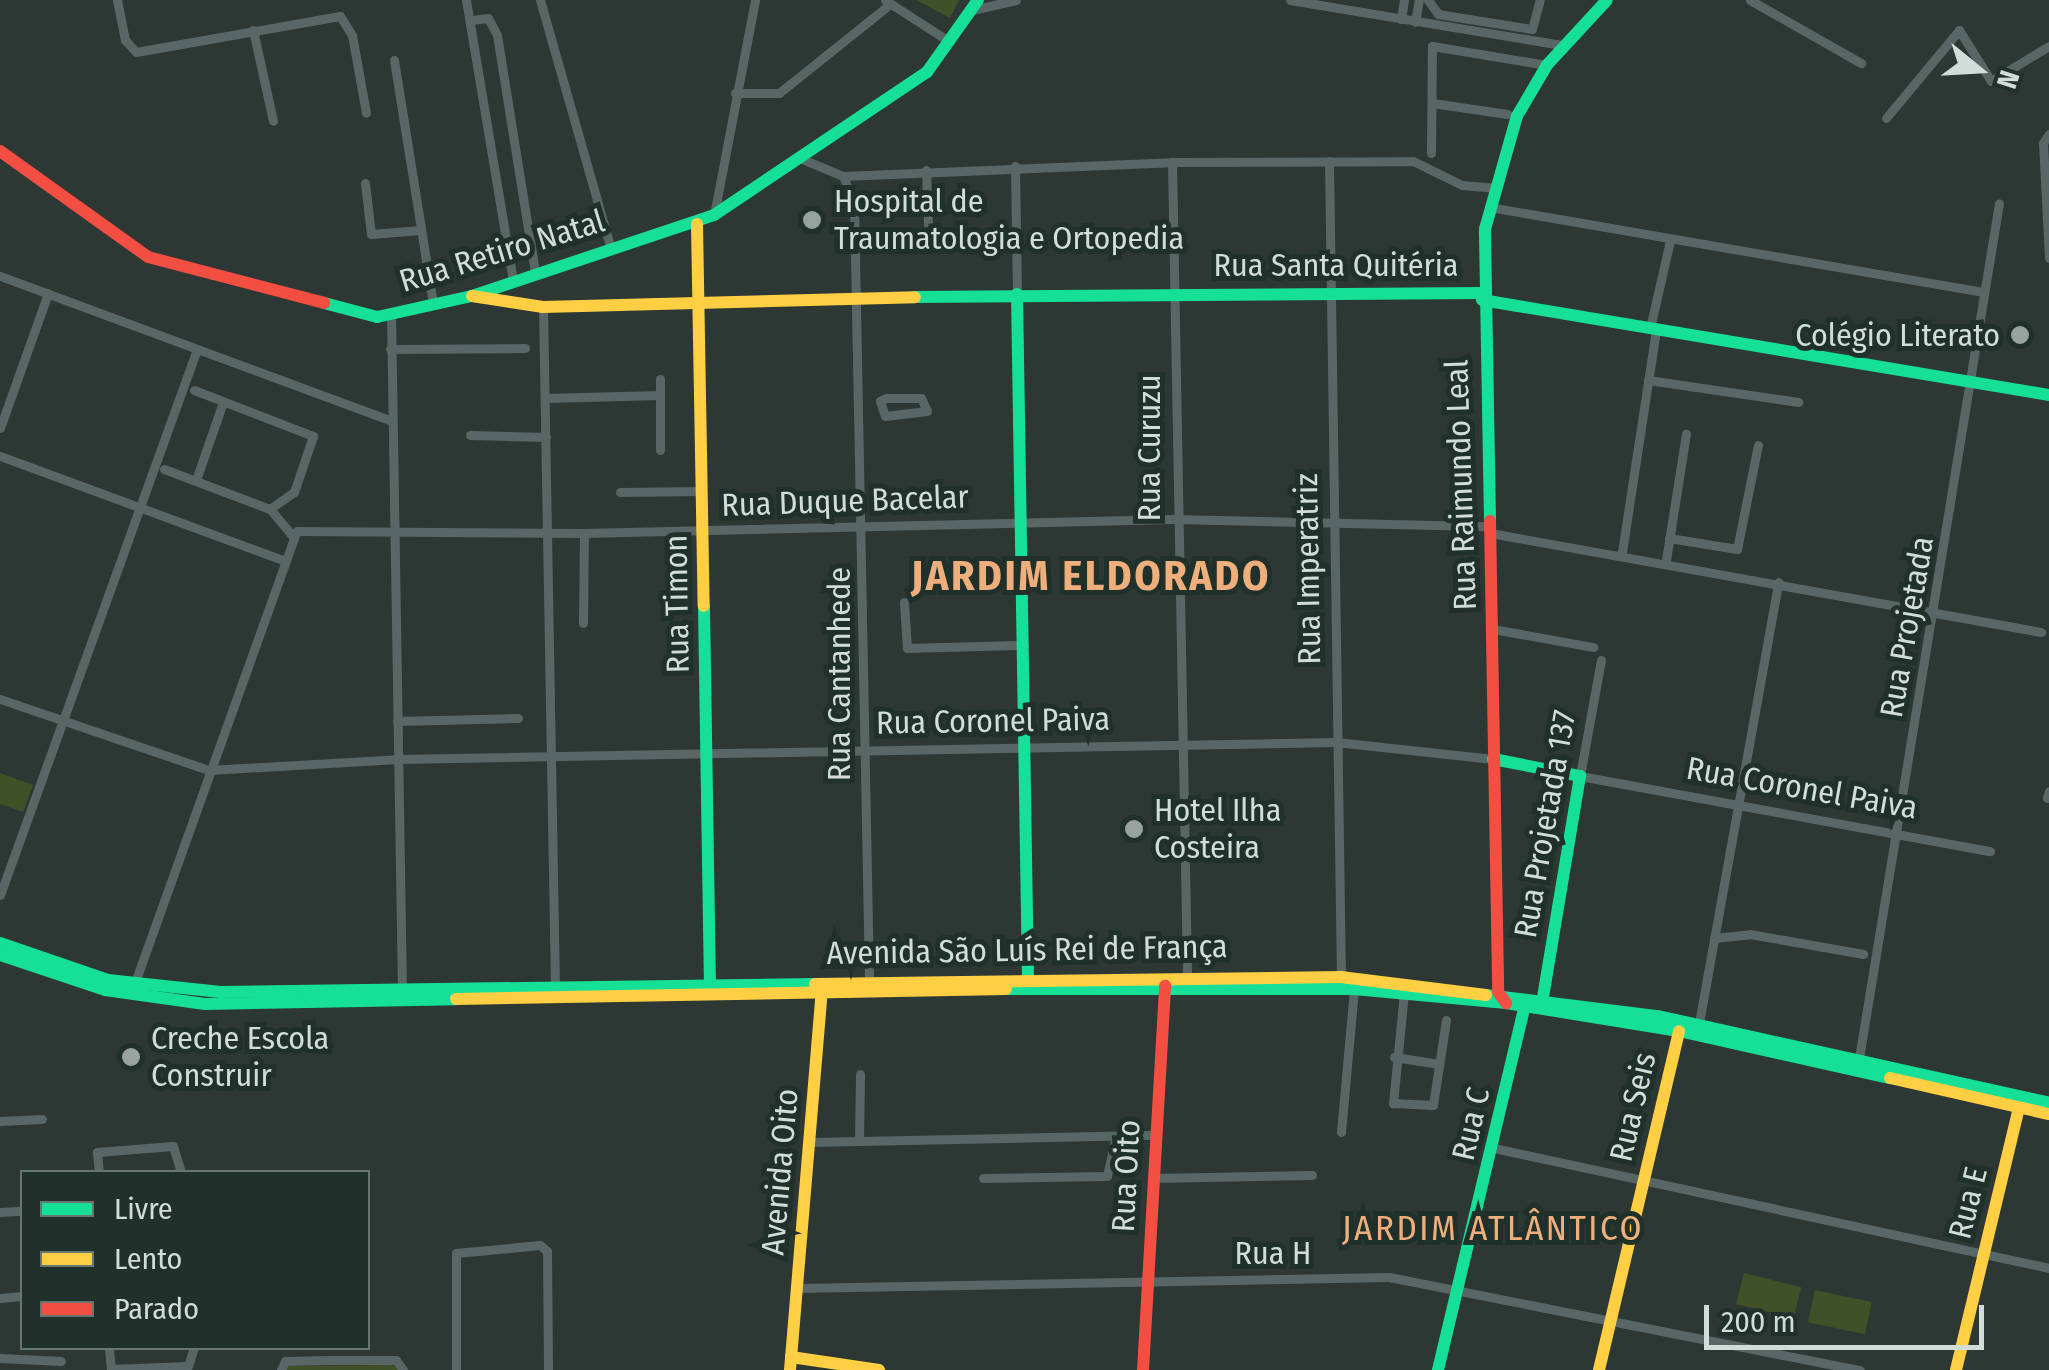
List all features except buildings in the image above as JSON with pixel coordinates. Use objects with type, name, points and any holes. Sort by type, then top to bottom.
[{"type":"street","points":[[116,0],[125,40],[136,52],[340,16],[352,36],[366,113]]},
{"type":"street","points":[[466,0],[513,281]]},
{"type":"street","points":[[540,0],[610,245]]},
{"type":"street","points":[[714,214],[755,0]]},
{"type":"street","points":[[975,5],[1016,0]]},
{"type":"street","points":[[1290,0],[1563,45]]},
{"type":"street","points":[[1401,19],[1404,0]]},
{"type":"street","points":[[1415,22],[1418,0]]},
{"type":"street","points":[[1428,0],[1438,14],[1532,29],[1540,0]]},
{"type":"street","name":"Rua Raimundo Leal","points":[[1502,997],[1482,296],[1489,207],[1517,116],[1563,45],[1607,0]]},
{"type":"street","points":[[1750,0],[1861,62]]},
{"type":"street","points":[[736,92],[780,93],[888,2],[952,44]]},
{"type":"street","name":"Rua Retiro Natal","points":[[0,150],[148,257],[354,316],[391,314],[472,296],[610,245],[697,224],[802,159],[926,72],[952,44],[975,5]]},
{"type":"street","points":[[471,20],[488,18],[496,34],[535,272]]},
{"type":"street","points":[[253,30],[273,120]]},
{"type":"street","points":[[1886,118],[1959,30],[1991,81],[2049,46]]},
{"type":"street","points":[[1432,153],[1433,45],[1548,65]]},
{"type":"street","points":[[394,60],[434,304]]},
{"type":"street","points":[[1432,103],[1507,114]]},
{"type":"street","points":[[2049,134],[2043,143],[2049,258]]},
{"type":"street","points":[[802,159],[843,176],[1172,162],[1420,162],[1462,185],[1494,188]]},
{"type":"street","name":"Rua Imperatriz","points":[[1328,161],[1341,976]]},
{"type":"street","name":"Rua Curuzu","points":[[1172,162],[1174,519],[1187,974]]},
{"type":"street","points":[[1015,166],[1033,982]]},
{"type":"street","points":[[926,170],[928,225]]},
{"type":"street","name":"Rua Cantanhede","points":[[843,176],[854,204],[858,298],[869,979]]},
{"type":"street","points":[[365,183],[371,234],[422,230]]},
{"type":"street","name":"Rua Projetada","points":[[1858,1058],[1894,832],[1936,612],[1982,292],[1999,203]]},
{"type":"street","points":[[1489,207],[1982,292]]},
{"type":"street","name":"Rua Timon","points":[[697,224],[710,983]]},
{"type":"street","points":[[1622,552],[1653,328],[1670,241]]},
{"type":"street","points":[[0,276],[392,421]]},
{"type":"street","name":"Rua Santa Quitéria","points":[[472,296],[543,308],[1017,294],[1332,292],[1482,296],[2049,395]]},
{"type":"street","points":[[0,428],[48,293]]},
{"type":"street","points":[[543,308],[555,986]]},
{"type":"street","points":[[391,314],[398,759],[396,884],[402,988]]},
{"type":"street","points":[[390,349],[526,348]]},
{"type":"street","points":[[0,895],[14,842],[63,723],[197,349]]},
{"type":"street","points":[[660,379],[660,450]]},
{"type":"street","points":[[1648,380],[1798,402]]},
{"type":"street","points":[[194,390],[312,436],[294,492],[270,509]]},
{"type":"street","points":[[545,398],[660,394]]},
{"type":"street","points":[[861,412],[920,416],[926,402],[886,398],[880,411]]},
{"type":"street","points":[[196,480],[223,402]]},
{"type":"street","points":[[470,434],[546,437]]},
{"type":"street","points":[[1666,560],[1686,434]]},
{"type":"street","points":[[1670,538],[1738,549],[1758,444]]},
{"type":"street","points":[[0,456],[283,560]]},
{"type":"street","points":[[134,985],[292,535],[270,509],[164,469]]},
{"type":"street","points":[[620,492],[702,491]]},
{"type":"street","name":"Rua Duque Bacelar","points":[[292,535],[548,534],[1021,520],[1332,519],[1490,529],[2041,632]]},
{"type":"street","points":[[583,623],[584,533]]},
{"type":"street","points":[[1699,1023],[1778,582]]},
{"type":"street","points":[[904,602],[907,648],[1024,645]]},
{"type":"street","points":[[1493,629],[1593,646]]},
{"type":"street","name":"Rua Projetada 137","points":[[1543,998],[1601,660]]},
{"type":"street","name":"Rua Coronel Paiva","points":[[0,700],[209,770],[398,759],[1336,742],[1493,759],[1990,850]]},
{"type":"street","points":[[397,721],[518,718]]},
{"type":"street","points":[[1714,938],[1750,934],[1863,954]]},
{"type":"street","name":"Avenida São Luís Rei de França","points":[[0,943],[134,985],[220,992],[710,983],[822,986],[869,979],[1354,989],[1543,998],[1699,1023],[2049,1103]]},
{"type":"street","name":"Avenida São Luís Rei de França","points":[[0,956],[105,990],[206,1004],[1033,982],[1187,974],[1341,976],[1502,997],[1526,1006],[1679,1031],[2049,1114]]},
{"type":"street","name":"Avenida Oito","points":[[790,1364],[822,986]]},
{"type":"street","name":"Rua Oito","points":[[1144,1370],[1165,986]]},
{"type":"street","points":[[1341,1132],[1354,989]]},
{"type":"street","points":[[1404,993],[1389,1100],[1426,1109],[1433,1105],[1446,1020]]},
{"type":"street","name":"Rua C","points":[[1438,1370],[1526,1006]]},
{"type":"street","name":"Rua Seis","points":[[1600,1370],[1679,1031]]},
{"type":"street","points":[[1394,1057],[1439,1064]]},
{"type":"street","points":[[859,1141],[860,1074]]},
{"type":"street","name":"Rua E","points":[[1956,1370],[2019,1107]]},
{"type":"street","points":[[0,1121],[42,1119]]},
{"type":"street","points":[[811,1142],[1156,1135]]},
{"type":"street","points":[[983,1178],[1107,1176],[1116,1136]]},
{"type":"street","points":[[99,1170],[98,1152],[173,1146],[180,1170]]},
{"type":"street","points":[[1494,1148],[2049,1268]]},
{"type":"street","points":[[1153,1178],[1312,1174]]},
{"type":"street","points":[[456,1370],[456,1253],[544,1246],[548,1370]]},
{"type":"street","name":"Rua H","points":[[797,1288],[1148,1278],[1380,1277],[1612,1317],[1860,1370]]},
{"type":"street","points":[[111,1370],[188,1366],[193,1350]]},
{"type":"street","points":[[328,1350],[328,1360]]},
{"type":"street","points":[[0,1358],[62,1362]]},
{"type":"street","points":[[281,1370],[285,1361],[328,1360],[396,1360],[403,1370]]},
{"type":"street","points":[[790,1364],[879,1370]]},
{"type":"green space","points":[[916,0],[959,0],[950,18]]},
{"type":"green space","points":[[0,773],[33,785],[23,812],[0,804]]},
{"type":"green space","points":[[1744,1273],[1801,1287],[1794,1318],[1736,1304]]},
{"type":"green space","points":[[1815,1290],[1872,1302],[1865,1334],[1808,1322]]},
{"type":"green space","points":[[393,1365],[398,1370],[286,1370],[289,1366]]},
{"type":"traffic: fast","points":[[324,303],[377,317],[472,296],[714,215],[927,72],[978,0]]},
{"type":"traffic: fast","points":[[1490,521],[1485,229],[1517,116],[1547,65],[1607,0]]},
{"type":"traffic: fast","points":[[915,297],[1482,293]]},
{"type":"traffic: fast","points":[[1017,294],[1028,976]]},
{"type":"traffic: fast","points":[[1482,300],[2049,395]]},
{"type":"traffic: fast","points":[[704,606],[710,983]]},
{"type":"traffic: fast","points":[[1493,759],[1580,776],[1543,997]]},
{"type":"traffic: fast","points":[[0,943],[108,980],[220,992],[815,984]]},
{"type":"traffic: fast","points":[[0,955],[105,990],[205,1004],[456,999]]},
{"type":"traffic: fast","points":[[1006,989],[1354,989],[1506,1003],[1679,1031],[1890,1078]]},
{"type":"traffic: fast","points":[[1486,995],[1658,1016],[2049,1103]]},
{"type":"traffic: fast","points":[[1438,1370],[1525,1006]]},
{"type":"traffic: slow","points":[[697,224],[704,606]]},
{"type":"traffic: slow","points":[[472,296],[543,307],[915,297]]},
{"type":"traffic: slow","points":[[815,984],[1341,977],[1486,995]]},
{"type":"traffic: slow","points":[[790,1370],[822,985]]},
{"type":"traffic: slow","points":[[456,999],[1006,989]]},
{"type":"traffic: slow","points":[[1599,1370],[1679,1031]]},
{"type":"traffic: slow","points":[[1890,1078],[2049,1114]]},
{"type":"traffic: slow","points":[[1956,1370],[2019,1107]]},
{"type":"traffic: slow","points":[[791,1357],[879,1370]]},
{"type":"traffic: jam","points":[[0,151],[148,257],[324,303]]},
{"type":"traffic: jam","points":[[1490,521],[1498,992],[1506,1003]]},
{"type":"traffic: jam","points":[[1143,1370],[1165,986]]},
{"type":"place","name":"Hospital de Traumatologia e Ortopedia","points":[[812,220]]},
{"type":"place","name":"Colégio Literato","points":[[2020,335]]},
{"type":"place","name":"Hotel Ilha Costeira","points":[[1134,829]]},
{"type":"place","name":"Creche Escola Construir","points":[[131,1057]]},
{"type":"district","name":"JARDIM ELDORADO","points":[[1091,576]]},
{"type":"district","name":"JARDIM ATLÂNTICO","points":[[1493,1228]]}]
